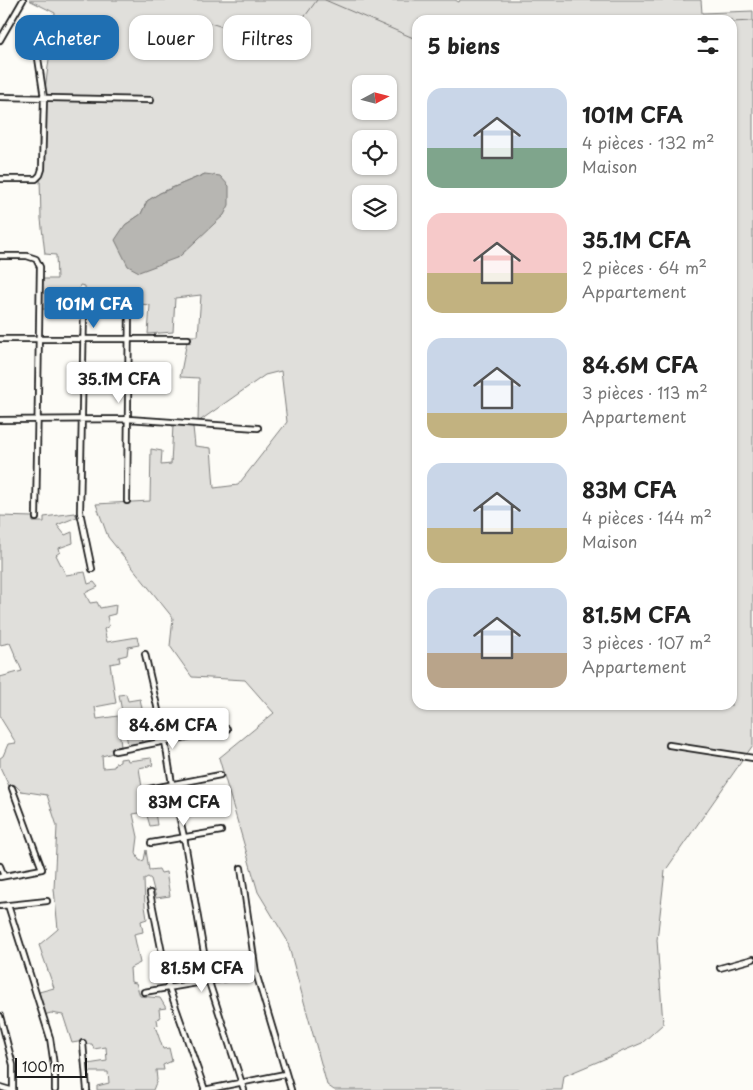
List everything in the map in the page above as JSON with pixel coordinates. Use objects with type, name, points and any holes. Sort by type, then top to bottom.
[{"type":"street","points":[[0,40],[23,0]]},
{"type":"street","points":[[0,179],[36,179],[42,169],[44,98],[38,60]]},
{"type":"street","points":[[0,97],[150,100]]},
{"type":"street","points":[[0,256],[28,256],[36,259],[40,267],[36,518]]},
{"type":"street","points":[[127,501],[129,306]]},
{"type":"street","points":[[84,310],[80,512],[92,569]]},
{"type":"street","points":[[0,339],[188,339]]},
{"type":"street","points":[[0,420],[128,419],[258,428]]},
{"type":"street","points":[[144,654],[165,741],[184,837],[208,982],[244,1090]]},
{"type":"street","points":[[115,751],[227,729]]},
{"type":"street","points":[[669,745],[753,758]]},
{"type":"street","points":[[149,789],[220,775]]},
{"type":"street","points":[[0,866],[2,877],[42,869],[12,788]]},
{"type":"street","points":[[151,843],[221,831]]},
{"type":"street","points":[[241,868],[256,973],[291,1090]]},
{"type":"street","points":[[150,893],[170,988],[205,1090],[286,1074]]},
{"type":"street","points":[[0,906],[47,901]]},
{"type":"street","points":[[8,905],[50,1038],[55,1072],[55,1090]]},
{"type":"street","points":[[720,968],[753,959]]},
{"type":"street","points":[[144,992],[256,973]]},
{"type":"street","points":[[0,1016],[12,1065],[11,1090],[0,1087]]},
{"type":"street","points":[[83,1043],[87,1090]]},
{"type":"shaded area","points":[[29,0],[455,0],[459,2],[460,0],[701,0],[702,13],[753,11],[753,745],[665,871],[657,940],[663,1024],[642,1043],[564,1076],[562,1090],[334,1090],[327,1085],[287,940],[258,892],[219,758],[274,713],[245,680],[192,677],[170,646],[173,618],[108,537],[96,504],[150,501],[151,449],[162,451],[161,465],[171,464],[173,425],[193,427],[195,446],[211,448],[214,488],[238,485],[287,422],[281,371],[265,375],[198,422],[199,378],[180,377],[188,336],[198,336],[201,295],[175,298],[173,332],[148,334],[150,305],[127,303],[125,312],[86,303],[85,286],[80,285],[76,310],[40,309],[41,279],[57,279],[56,255],[45,254],[41,219],[39,136],[49,60],[119,60],[119,15],[55,15],[55,13]],"holes":[[[205,174],[194,242],[179,257],[125,225],[141,214],[147,201],[160,193]]]},
{"type":"shaded area","points":[[205,174],[220,176],[229,186],[229,205],[224,215],[179,257],[139,272],[128,266],[115,240],[125,225],[141,214],[147,201],[160,193]]},
{"type":"shaded area","points":[[75,513],[77,517],[57,525],[65,535],[72,532],[73,543],[59,548],[60,552],[56,555],[66,575],[85,572],[88,584],[94,582],[98,587],[85,593],[90,603],[97,602],[100,608],[116,605],[115,614],[107,616],[109,626],[104,629],[107,642],[137,637],[139,645],[128,647],[127,655],[119,657],[120,662],[110,664],[116,703],[95,707],[97,719],[118,716],[121,747],[111,749],[113,753],[102,756],[103,768],[114,767],[115,763],[120,762],[120,759],[127,758],[128,761],[151,758],[153,765],[139,768],[143,794],[152,793],[157,825],[150,826],[146,812],[133,814],[138,837],[136,853],[141,861],[144,860],[146,850],[149,870],[159,869],[161,873],[166,872],[170,896],[156,898],[151,879],[148,877],[144,879],[147,919],[141,921],[143,932],[134,934],[140,963],[130,968],[131,982],[136,983],[140,996],[160,998],[166,1008],[159,1009],[160,1018],[157,1019],[158,1025],[155,1026],[163,1049],[169,1048],[172,1061],[163,1065],[164,1070],[156,1070],[157,1080],[153,1090],[97,1090],[97,1086],[109,1083],[108,1072],[89,1072],[88,1064],[107,1061],[106,1047],[94,1049],[92,1044],[85,1044],[84,1041],[72,1043],[63,1015],[51,1013],[44,1015],[39,992],[54,988],[39,945],[58,929],[54,889],[57,826],[47,795],[21,791],[15,785],[9,786],[0,767],[0,758],[3,756],[8,744],[16,743],[0,717],[0,677],[22,671],[10,643],[0,645],[0,516],[33,517],[33,522],[44,522],[44,517]]},
{"type":"shaded area","points":[[126,694],[128,701],[140,699],[142,708],[136,710],[139,729],[133,730],[134,737],[141,735],[142,743],[128,745],[119,695]]},
{"type":"waterway","points":[[213,24],[255,36],[285,38],[293,31],[317,0]]},
{"type":"waterway","points":[[325,0],[412,37]]},
{"type":"waterway","points":[[737,22],[753,21]]}]
